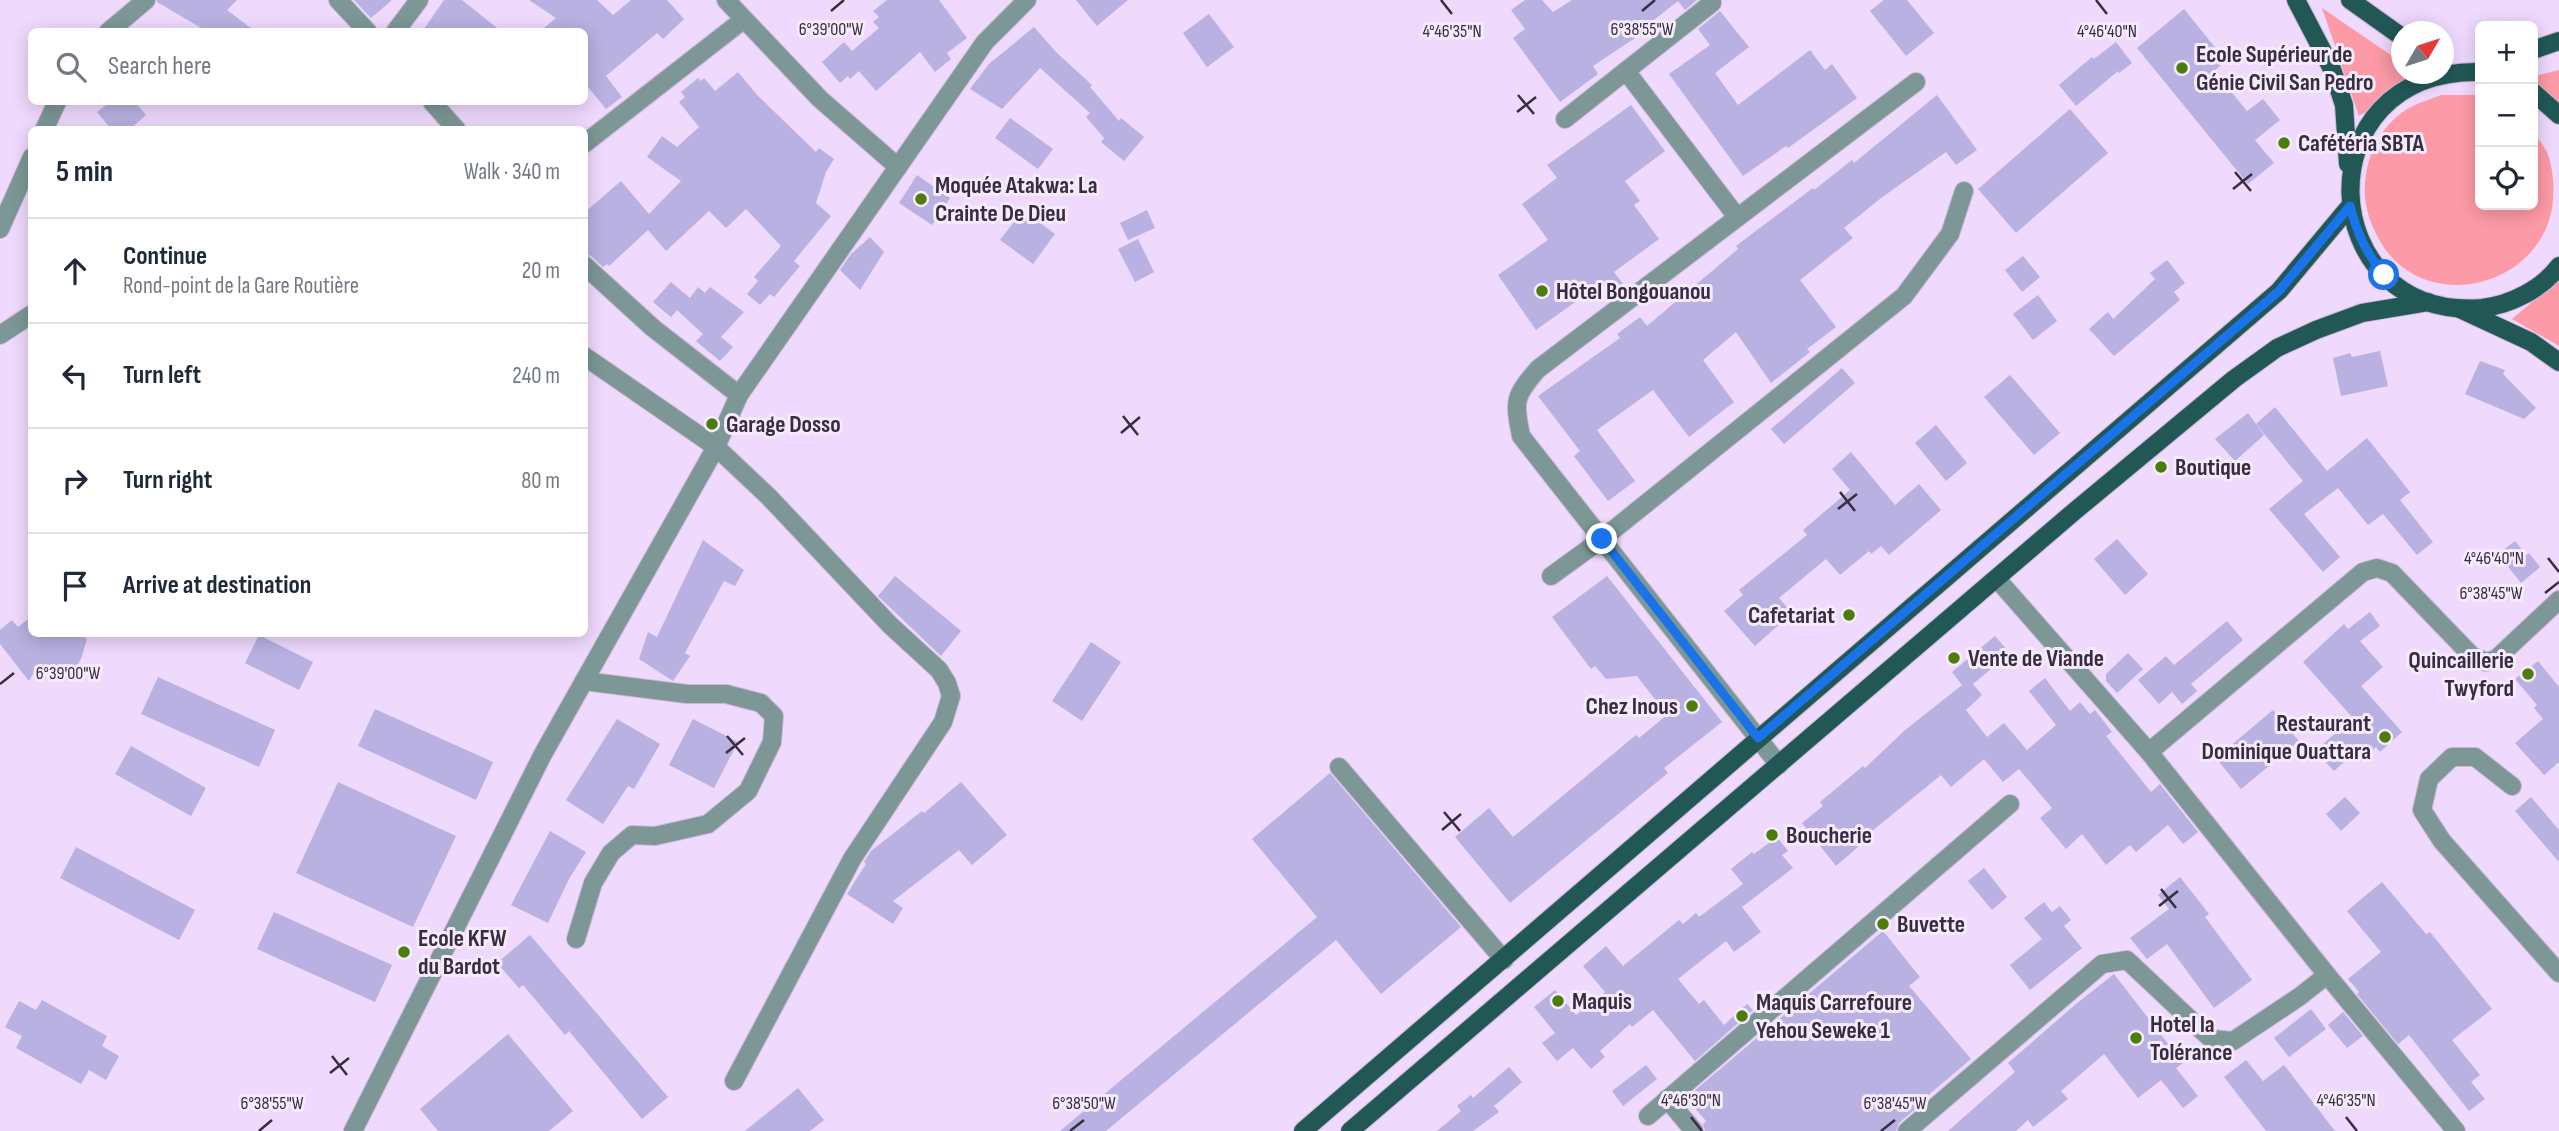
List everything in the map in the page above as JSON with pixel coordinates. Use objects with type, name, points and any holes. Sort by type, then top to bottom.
[{"type":"main road","points":[[2296,0],[2332,69],[2344,105],[2350,206],[2356,231],[2368,254],[2384,275],[2404,291],[2428,302],[2460,309],[2530,342],[2559,362]]},
{"type":"main road","points":[[2350,0],[2391,29]]},
{"type":"main road","points":[[2538,48],[2559,41]]},
{"type":"main road","points":[[2454,68],[2475,71]]},
{"type":"main road","points":[[2349,178],[2360,138],[2384,105],[2414,84]]},
{"type":"main road","points":[[2538,96],[2559,115]]},
{"type":"main road","points":[[1303,1131],[2279,291],[2350,206]]},
{"type":"main road","points":[[2460,309],[2495,306],[2527,294],[2559,266]]},
{"type":"main road","points":[[1350,1131],[2213,396],[2277,348],[2362,313],[2428,302]]},
{"type":"street","points":[[113,28],[146,0]]},
{"type":"street","points":[[338,0],[364,28]]},
{"type":"street","points":[[399,28],[419,0]]},
{"type":"street","points":[[726,0],[820,99],[898,167]]},
{"type":"street","points":[[353,1131],[543,754],[716,447],[739,395],[985,42],[1027,0]]},
{"type":"street","points":[[1564,119],[1712,4]]},
{"type":"street","points":[[588,141],[743,20]]},
{"type":"street","points":[[1626,71],[1737,217]]},
{"type":"street","points":[[1779,765],[1521,436],[1515,405],[1522,388],[1538,369],[1916,82]]},
{"type":"street","points":[[46,126],[56,105]]},
{"type":"street","points":[[435,105],[453,126]]},
{"type":"street","points":[[0,229],[28,166]]},
{"type":"street","points":[[1552,576],[1602,539],[1904,296],[1950,234],[1964,191]]},
{"type":"street","points":[[588,269],[653,328],[739,395]]},
{"type":"street","points":[[0,335],[28,317]]},
{"type":"street","points":[[588,359],[716,447],[769,497],[890,625],[939,670],[951,696],[943,722],[852,859],[734,1081]]},
{"type":"street","points":[[2149,752],[2362,572],[2377,568],[2392,573],[2472,656],[2486,662],[2496,659],[2559,600]]},
{"type":"street","points":[[1997,579],[2149,752],[2456,1131]]},
{"type":"street","points":[[576,939],[593,883],[611,853],[632,835],[655,836],[708,824],[748,791],[772,742],[774,716],[761,702],[726,694],[687,694],[584,681]]},
{"type":"street","points":[[2512,786],[2475,757],[2452,757],[2429,779],[2422,810],[2442,841],[2559,973]]},
{"type":"street","points":[[1339,766],[1504,960]]},
{"type":"street","points":[[1648,1116],[2010,804]]},
{"type":"street","points":[[1907,1131],[2102,964],[2127,960],[2211,1039],[2233,1041],[2327,975]]},
{"type":"street","points":[[1667,1099],[1694,1131]]},
{"type":"shaded area","points":[[2322,8],[2391,55],[2391,84],[2410,84],[2359,116]]},
{"type":"shaded area","points":[[2559,70],[2559,109],[2538,84],[2538,75]]},
{"type":"shaded area","points":[[2441,95],[2475,95],[2475,210],[2538,210],[2538,138],[2547,152],[2551,164],[2553,200],[2545,230],[2529,254],[2507,272],[2480,282],[2452,285],[2425,279],[2400,265],[2380,241],[2367,209],[2365,192],[2368,165],[2375,145],[2387,127],[2415,105]]},
{"type":"shaded area","points":[[2559,279],[2559,346],[2512,319]]},
{"type":"building","points":[[237,0],[227,10],[251,28],[201,28],[157,2]]},
{"type":"building","points":[[354,0],[392,0],[371,18]]},
{"type":"building","points":[[444,0],[462,0],[497,28],[425,28]]},
{"type":"building","points":[[529,0],[597,0],[613,15],[631,0],[667,0],[684,19],[663,39],[657,33],[606,76],[622,97],[606,109],[588,87],[588,28],[544,28],[556,18]]},
{"type":"building","points":[[887,0],[939,0],[967,38],[947,53],[951,59],[935,72],[920,52],[876,91],[859,71],[840,83],[822,62],[844,42],[852,51],[879,28],[873,22],[879,17],[873,11]]},
{"type":"building","points":[[1076,0],[1128,0],[1097,26]]},
{"type":"building","points":[[1525,0],[1542,0],[1553,12],[1572,0],[1697,0],[1685,10],[1678,1],[1636,34],[1638,36],[1593,66],[1598,74],[1560,102],[1513,38],[1525,29],[1511,10]]},
{"type":"building","points":[[1884,0],[1907,0],[1934,33],[1906,56],[1870,11]]},
{"type":"building","points":[[2184,9],[2226,61],[2214,71],[2247,111],[2263,99],[2280,120],[2255,140],[2274,163],[2248,184],[2137,48]]},
{"type":"building","points":[[1720,11],[1749,47],[1715,73],[1738,105],[1810,50],[1825,70],[1832,64],[1857,98],[1788,148],[1786,146],[1743,176],[1669,74],[1710,45],[1698,29]]},
{"type":"building","points":[[1209,14],[1234,47],[1207,67],[1183,33]]},
{"type":"building","points":[[1034,27],[1057,53],[1092,85],[1090,87],[1119,121],[1121,118],[1144,137],[1124,161],[1101,142],[1104,138],[1086,117],[1090,113],[1040,68],[1002,109],[970,89],[989,64]]},
{"type":"building","points":[[2116,42],[2132,63],[2119,73],[2118,71],[2076,106],[2059,85],[2092,57],[2094,59]]},
{"type":"building","points":[[738,72],[758,96],[816,152],[819,148],[834,159],[826,172],[816,203],[831,216],[794,261],[800,266],[774,297],[770,294],[760,305],[747,294],[758,281],[754,277],[781,246],[746,209],[726,228],[709,211],[666,251],[648,230],[609,266],[607,264],[603,267],[588,255],[588,210],[621,181],[649,214],[681,181],[647,157],[662,136],[677,147],[699,127],[679,102],[685,97],[681,92],[698,78],[701,81],[704,78],[715,91]]},
{"type":"building","points":[[1937,95],[1977,150],[1956,165],[1946,152],[1881,198],[1844,228],[1853,238],[1800,280],[1836,327],[1807,349],[1810,352],[1771,383],[1736,332],[1703,360],[1734,402],[1689,437],[1653,390],[1597,430],[1635,481],[1608,501],[1574,456],[1580,451],[1538,396],[1620,338],[1617,334],[1640,317],[1647,326],[1738,249],[1736,246],[1852,160],[1854,163]]},
{"type":"building","points":[[106,105],[138,105],[146,115],[134,126],[109,126],[97,112]]},
{"type":"building","points":[[1631,105],[1665,151],[1625,181],[1640,201],[1634,205],[1659,239],[1614,272],[1626,288],[1613,298],[1602,283],[1536,330],[1498,275],[1548,240],[1522,204],[1557,178],[1547,165]]},
{"type":"building","points":[[2070,109],[2108,153],[2016,233],[1978,189]]},
{"type":"building","points":[[1010,118],[1053,149],[1038,169],[995,138]]},
{"type":"building","points":[[917,175],[950,198],[932,225],[899,203]]},
{"type":"building","points":[[1023,210],[1055,234],[1033,264],[1000,240]]},
{"type":"building","points":[[1147,210],[1155,228],[1128,240],[1120,223]]},
{"type":"building","points":[[870,237],[884,252],[860,290],[840,270],[851,254]]},
{"type":"building","points":[[1138,239],[1154,272],[1135,282],[1118,249]]},
{"type":"building","points":[[2023,256],[2040,277],[2022,292],[2005,270]]},
{"type":"building","points":[[2167,260],[2185,283],[2174,292],[2180,300],[2114,356],[2089,329],[2108,312],[2113,319],[2155,279],[2150,273]]},
{"type":"building","points":[[671,282],[690,298],[698,287],[705,293],[710,287],[744,312],[721,337],[733,347],[720,361],[696,341],[703,334],[677,310],[671,317],[653,302]]},
{"type":"building","points":[[2038,295],[2057,321],[2033,340],[2013,314]]},
{"type":"building","points":[[2380,351],[2388,386],[2341,396],[2333,358],[2350,353],[2352,357]]},
{"type":"building","points":[[2480,361],[2505,370],[2503,374],[2536,408],[2524,419],[2465,394]]},
{"type":"building","points":[[1842,368],[1855,383],[1784,444],[1771,429]]},
{"type":"building","points":[[2010,375],[2060,433],[2034,455],[1984,397]]},
{"type":"building","points":[[2275,407],[2327,471],[2367,438],[2410,492],[2400,500],[2433,542],[2417,555],[2383,514],[2368,525],[2338,488],[2304,514],[2340,557],[2323,572],[2269,509],[2303,481],[2256,424]]},
{"type":"building","points":[[2248,413],[2264,435],[2235,461],[2215,439]]},
{"type":"building","points":[[1936,425],[1967,463],[1946,481],[1915,443]]},
{"type":"building","points":[[1851,452],[1895,505],[1919,484],[1941,510],[1889,555],[1881,546],[1871,554],[1869,551],[1840,575],[1826,559],[1779,598],[1792,613],[1755,646],[1724,611],[1743,595],[1739,590],[1807,535],[1803,530],[1850,490],[1832,469]]},
{"type":"building","points":[[2117,539],[2148,574],[2125,595],[2094,559]]},
{"type":"building","points":[[703,540],[744,570],[735,586],[724,581],[685,653],[690,656],[673,681],[639,659],[648,632],[657,637]]},
{"type":"building","points":[[2515,541],[2540,567],[2521,583],[2498,554]]},
{"type":"building","points":[[895,576],[961,631],[941,656],[878,596]]},
{"type":"building","points":[[1607,576],[1722,722],[1664,768],[1668,773],[1510,903],[1455,837],[1489,808],[1513,837],[1636,735],[1639,738],[1667,715],[1637,676],[1606,679],[1595,666],[1591,669],[1552,617]]},
{"type":"building","points":[[2370,612],[2380,626],[2360,641],[2383,667],[2361,686],[2402,732],[2380,752],[2376,747],[2359,762],[2352,755],[2334,771],[2315,751],[2353,718],[2303,662],[2344,624],[2348,629]]},
{"type":"building","points":[[28,619],[28,637],[87,639],[81,659],[69,681],[37,666],[29,681],[0,644],[0,630],[12,620],[18,627]]},
{"type":"building","points":[[2227,621],[2243,640],[2191,684],[2197,691],[2182,704],[2172,692],[2159,704],[2138,680],[2166,656],[2174,665]]},
{"type":"building","points":[[1995,636],[2010,653],[1973,684],[1982,695],[1966,710],[1987,737],[2004,723],[2027,750],[2056,725],[2029,691],[2045,678],[2070,711],[2080,702],[2090,714],[2095,710],[2112,732],[2106,736],[2151,792],[2160,784],[2198,832],[2183,844],[2168,825],[2136,852],[2130,845],[2106,865],[2082,834],[2066,849],[2040,818],[2052,808],[2019,769],[2003,782],[1984,759],[1951,787],[1941,775],[1856,844],[1858,847],[1836,866],[1802,823],[1823,806],[1820,802],[1863,766],[1865,768],[1904,731],[1962,685],[1952,672]]},
{"type":"building","points":[[258,637],[313,662],[299,690],[245,663]]},
{"type":"building","points":[[1091,642],[1121,662],[1082,721],[1052,701]]},
{"type":"building","points":[[2128,653],[2143,669],[2117,693],[2106,681],[2106,674]]},
{"type":"building","points":[[2538,661],[2559,687],[2559,762],[2544,775],[2515,743],[2543,719],[2534,708],[2537,705],[2515,679]]},
{"type":"building","points":[[158,677],[275,730],[259,767],[141,714]]},
{"type":"building","points":[[375,709],[493,762],[476,800],[358,746]]},
{"type":"building","points":[[2273,710],[2299,741],[2241,789],[2216,758]]},
{"type":"building","points":[[617,719],[660,744],[634,789],[628,786],[603,824],[566,800]]},
{"type":"building","points":[[693,719],[738,742],[714,788],[669,765]]},
{"type":"building","points":[[131,746],[206,788],[191,816],[115,774]]},
{"type":"building","points":[[1330,773],[1461,927],[1381,994],[1336,940],[1106,1131],[1060,1131],[1317,917],[1252,839]]},
{"type":"building","points":[[338,782],[456,836],[413,927],[296,873]]},
{"type":"building","points":[[961,782],[1007,835],[972,865],[959,850],[893,901],[903,908],[893,924],[847,894],[871,851]]},
{"type":"building","points":[[2345,797],[2360,813],[2341,831],[2326,814]]},
{"type":"building","points":[[2531,797],[2559,830],[2559,862],[2515,811]]},
{"type":"building","points":[[550,831],[586,852],[569,879],[548,923],[511,905]]},
{"type":"building","points":[[1777,837],[1788,851],[1782,855],[1793,868],[1742,907],[1761,932],[1734,952],[1726,941],[1678,979],[1699,1004],[1704,1000],[1724,1025],[1747,1004],[1753,1010],[1695,1061],[1653,1010],[1632,1027],[1630,1024],[1600,1051],[1605,1057],[1591,1069],[1573,1048],[1557,1061],[1542,1043],[1555,1033],[1534,1007],[1555,990],[1576,1015],[1605,992],[1583,966],[1606,946],[1623,966],[1679,920],[1683,924],[1696,913],[1699,917],[1743,884],[1731,869]]},
{"type":"building","points":[[76,847],[195,910],[179,940],[60,878]]},
{"type":"building","points":[[1984,868],[2007,897],[1992,910],[1968,881]]},
{"type":"building","points":[[2180,877],[2209,914],[2205,917],[2252,980],[2214,1008],[2167,944],[2147,959],[2130,938],[2169,909],[2158,895]]},
{"type":"building","points":[[2382,882],[2426,934],[2430,932],[2492,1009],[2452,1040],[2480,1075],[2471,1082],[2485,1099],[2469,1111],[2409,1035],[2398,1044],[2348,979],[2381,952],[2347,911]]},
{"type":"building","points":[[2044,902],[2052,912],[2060,906],[2071,920],[2064,926],[2082,948],[2030,990],[2010,965],[2042,939],[2024,918]]},
{"type":"building","points":[[274,912],[392,965],[375,1002],[257,949]]},
{"type":"building","points":[[1883,931],[1920,977],[1909,986],[1971,1059],[1919,1103],[1921,1104],[1899,1123],[1896,1131],[1705,1131],[1703,1124],[1706,1121],[1686,1098]]},
{"type":"building","points":[[530,935],[668,1097],[642,1119],[569,1031],[565,1035],[523,985],[519,988],[497,963]]},
{"type":"building","points":[[2114,974],[2183,1063],[2176,1068],[2198,1096],[2183,1108],[2161,1080],[2138,1098],[2104,1054],[2061,1091],[2068,1099],[2033,1127],[2028,1120],[2016,1131],[1948,1131],[2015,1072],[2008,1063]]},
{"type":"building","points":[[42,1000],[107,1036],[102,1046],[119,1056],[106,1080],[89,1070],[81,1084],[16,1048],[22,1036],[5,1027],[19,1001],[36,1010]]},
{"type":"building","points":[[2311,1009],[2326,1029],[2289,1057],[2274,1038]]},
{"type":"building","points":[[2343,1012],[2363,1036],[2347,1048],[2328,1025]]},
{"type":"building","points":[[508,1034],[573,1111],[549,1131],[438,1131],[420,1109]]},
{"type":"building","points":[[2246,1060],[2263,1081],[2284,1065],[2335,1131],[2266,1131],[2224,1077]]},
{"type":"building","points":[[1646,1065],[1657,1079],[1623,1106],[1612,1091]]},
{"type":"building","points":[[1509,1067],[1522,1082],[1494,1106],[1499,1112],[1473,1131],[1437,1131],[1461,1111],[1457,1106],[1471,1095],[1473,1098]]},
{"type":"building","points":[[798,1088],[824,1120],[810,1131],[745,1131]]},
{"type":"place","name":"Ecole Supérieur de Génie Civil San Pedro","points":[[2182,68]]},
{"type":"place","name":"Cafétéria SBTA","points":[[2284,143]]},
{"type":"place","name":"Moquée Atakwa: La Crainte De Dieu","points":[[921,199]]},
{"type":"place","name":"Hôtel Bongouanou","points":[[1542,291]]},
{"type":"place","name":"Garage Dosso","points":[[712,424]]},
{"type":"place","name":"Boutique","points":[[2161,467]]},
{"type":"place","name":"Cafetariat","points":[[1849,615]]},
{"type":"place","name":"Vente de Viande","points":[[1954,658]]},
{"type":"place","name":"Quincaillerie Twyford","points":[[2528,674]]},
{"type":"place","name":"Chez Inous","points":[[1692,706]]},
{"type":"place","name":"Restaurant Dominique Ouattara","points":[[2385,737]]},
{"type":"place","name":"Boucherie","points":[[1772,835]]},
{"type":"place","name":"Buvette","points":[[1883,924]]},
{"type":"place","name":"Ecole KFW du Bardot","points":[[404,952]]},
{"type":"place","name":"Maquis","points":[[1558,1001]]},
{"type":"place","name":"Maquis Carrefoure Yehou Seweke 1","points":[[1742,1016]]},
{"type":"place","name":"Hotel la Tolérance","points":[[2136,1038]]},
{"type":"route","points":[[1602,539],[1758,738],[2279,291],[2350,206],[2356,231],[2368,254],[2384,275]]}]
